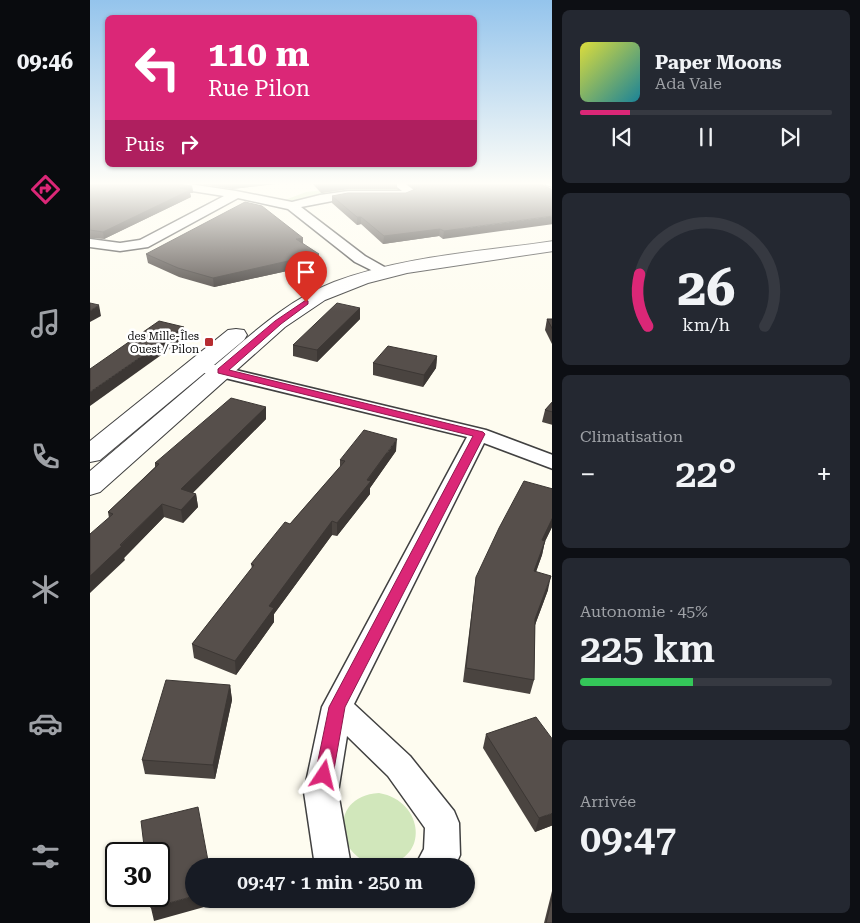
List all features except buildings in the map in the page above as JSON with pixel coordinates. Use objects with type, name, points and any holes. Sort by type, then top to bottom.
[{"type":"street","points":[[90,243],[120,247],[143,244],[178,225]]},
{"type":"street","points":[[317,225],[376,269]]},
{"type":"street","points":[[90,454],[306,302],[376,269],[416,257],[552,238]]},
{"type":"street","points":[[90,486],[210,368],[252,322],[284,298],[301,289],[331,277],[376,269],[552,246]]},
{"type":"street","points":[[210,368],[479,434],[552,462]]},
{"type":"street","points":[[332,858],[321,792],[337,707],[479,434]]},
{"type":"street","points":[[337,707],[399,766],[442,823],[442,855],[440,858]]},
{"type":"green space","points":[[379,793],[394,798],[406,807],[413,818],[416,830],[415,842],[409,852],[402,858],[361,858],[348,845],[343,831],[344,818],[350,806],[361,797]]},
{"type":"place","name":"des Mille-Îles Ouest / Pilon","points":[[209,342]]},
{"type":"route","points":[[306,302],[290,313],[222,371],[479,434],[337,707],[324,775]]}]
